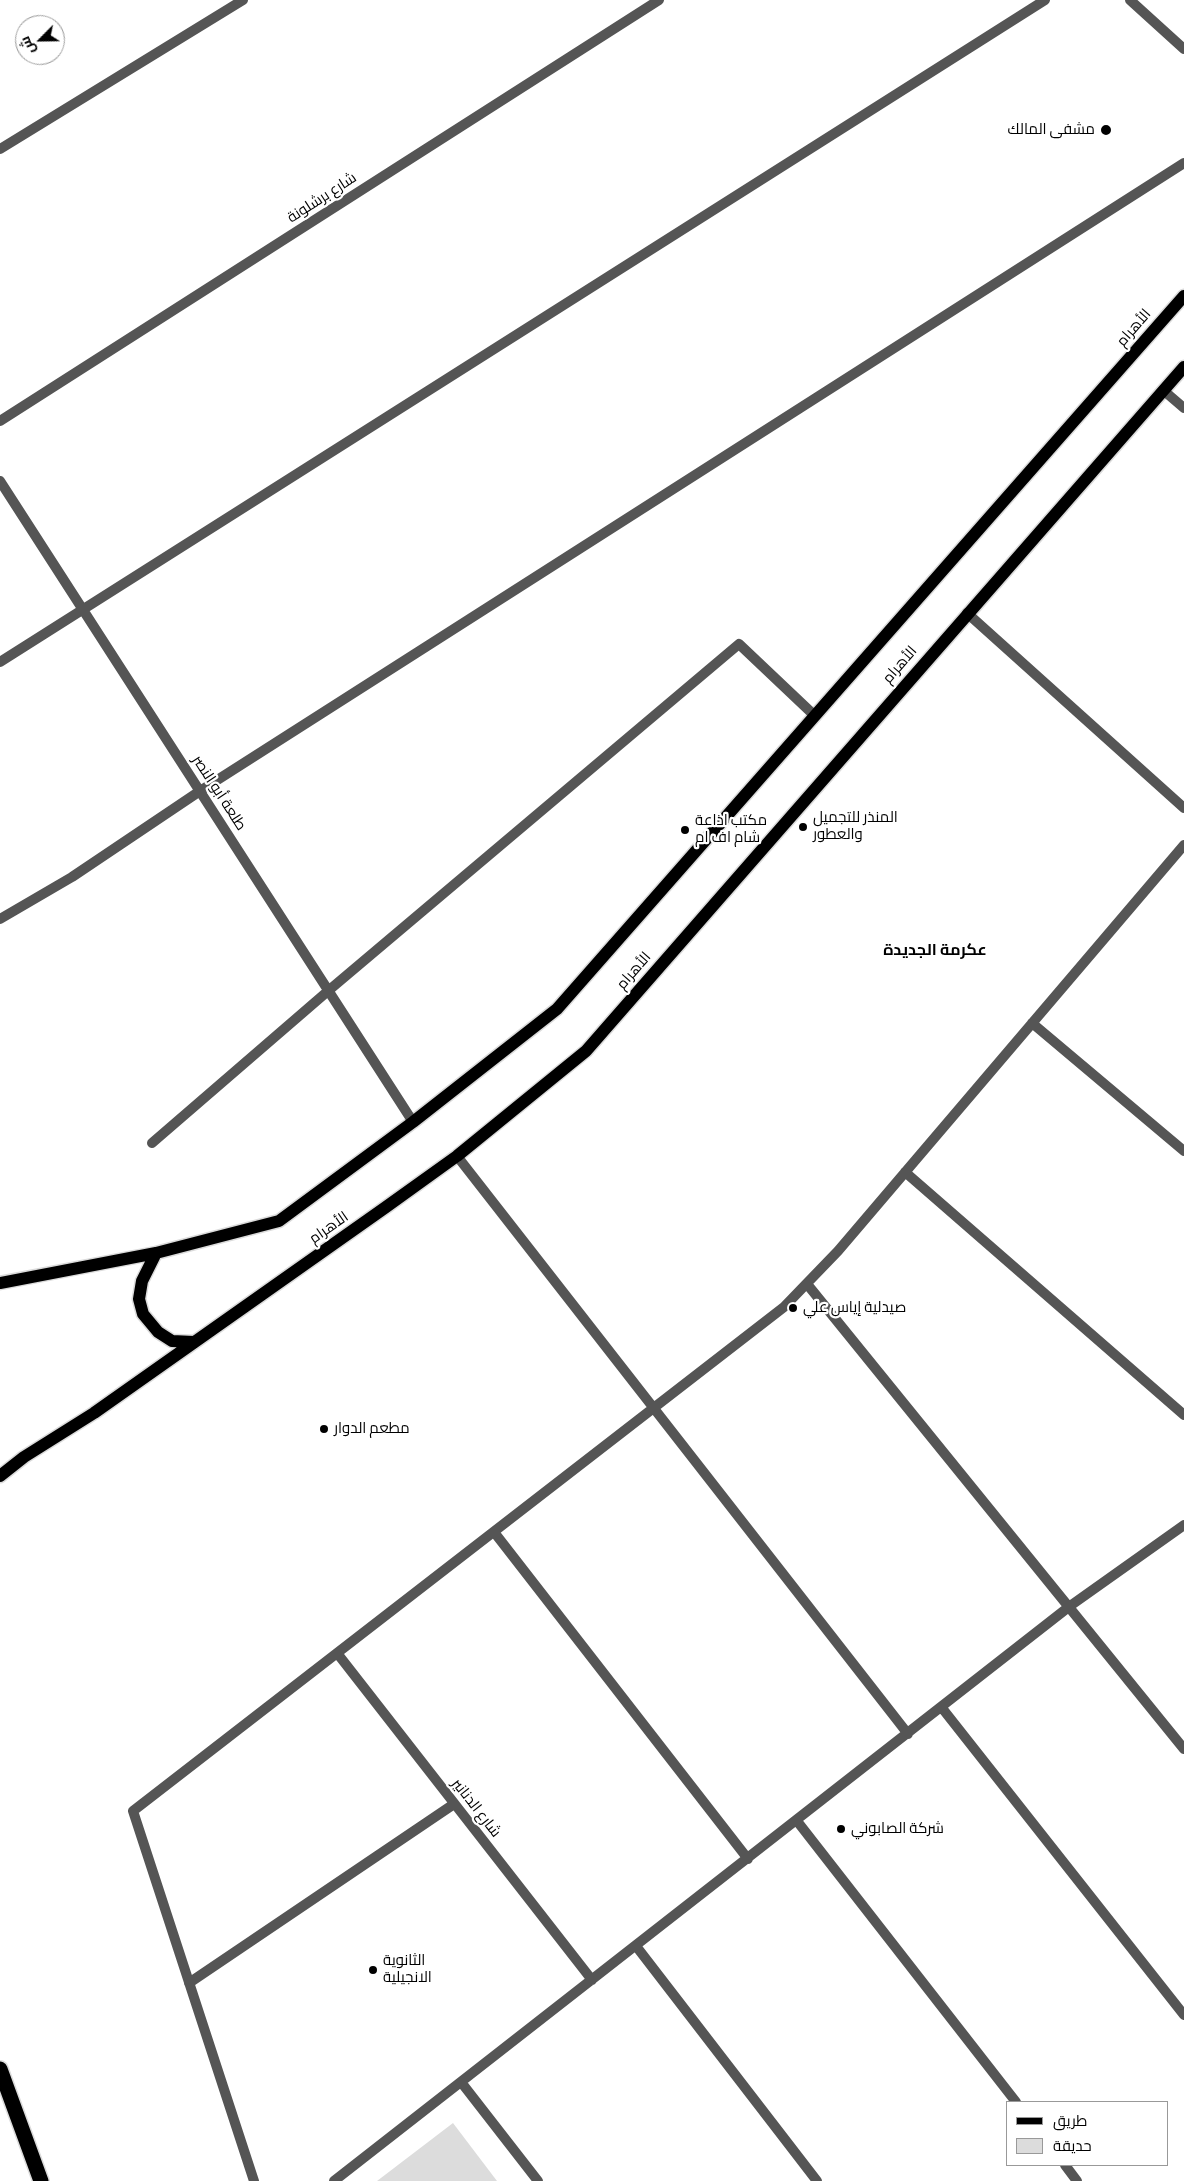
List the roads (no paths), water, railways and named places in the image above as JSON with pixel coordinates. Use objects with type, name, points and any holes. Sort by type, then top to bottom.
[{"type":"highway","points":[[0,2069],[41,2181]]},
{"type":"main road","name":"الأهرام","points":[[0,1283],[156,1253],[279,1221],[413,1122],[557,1009],[1184,296]]},
{"type":"main road","name":"الأهرام","points":[[0,1476],[194,1342],[457,1156],[586,1051],[966,613],[1184,367]]},
{"type":"main road","points":[[156,1253],[142,1281],[140,1299],[143,1314],[158,1332],[172,1341],[194,1342]]},
{"type":"street","points":[[0,149],[243,0]]},
{"type":"street","name":"شارع برشلونة","points":[[0,421],[659,0]]},
{"type":"street","points":[[0,662],[1045,0]]},
{"type":"street","points":[[1130,0],[1184,49]]},
{"type":"street","points":[[0,919],[72,876],[200,791],[1184,163]]},
{"type":"street","points":[[1163,390],[1184,408]]},
{"type":"street","name":"طلعة أبو النصر","points":[[0,480],[413,1122]]},
{"type":"street","points":[[966,613],[1184,808]]},
{"type":"street","points":[[152,1143],[328,991],[740,644],[815,716]]},
{"type":"street","points":[[254,2181],[133,1811],[784,1307],[807,1284],[905,1172],[1184,845]]},
{"type":"street","points":[[1032,1023],[1184,1151]]},
{"type":"street","points":[[457,1156],[908,1734]]},
{"type":"street","points":[[905,1172],[1184,1415]]},
{"type":"street","points":[[807,1284],[1070,1606],[1184,1749]]},
{"type":"street","points":[[334,2181],[942,1708],[1070,1606],[1184,1525]]},
{"type":"street","points":[[494,1532],[748,1859]]},
{"type":"street","name":"شارع الدنانير","points":[[337,1653],[592,1980]]},
{"type":"street","points":[[942,1708],[1184,2015]]},
{"type":"street","points":[[189,1983],[454,1804]]},
{"type":"street","points":[[796,1821],[1015,2101]]},
{"type":"street","points":[[636,1946],[817,2181]]},
{"type":"street","points":[[461,2082],[538,2181]]},
{"type":"street","points":[[1066,2166],[1077,2181]]},
{"type":"place","name":"مشفى المالك","points":[[1106,130]]},
{"type":"place","name":"المنذر للتجميل والعطور","points":[[803,827]]},
{"type":"place","name":"مكتب اذاعة شام اف ام","points":[[685,830]]},
{"type":"place","name":"صيدلية إياس علي","points":[[793,1308]]},
{"type":"place","name":"مطعم الدوار","points":[[324,1429]]},
{"type":"place","name":"شركة الصابوني","points":[[841,1829]]},
{"type":"place","name":"الثانوية الانجيلية","points":[[373,1970]]},
{"type":"district","name":"عكرمة الجديدة","points":[[935,951]]}]
